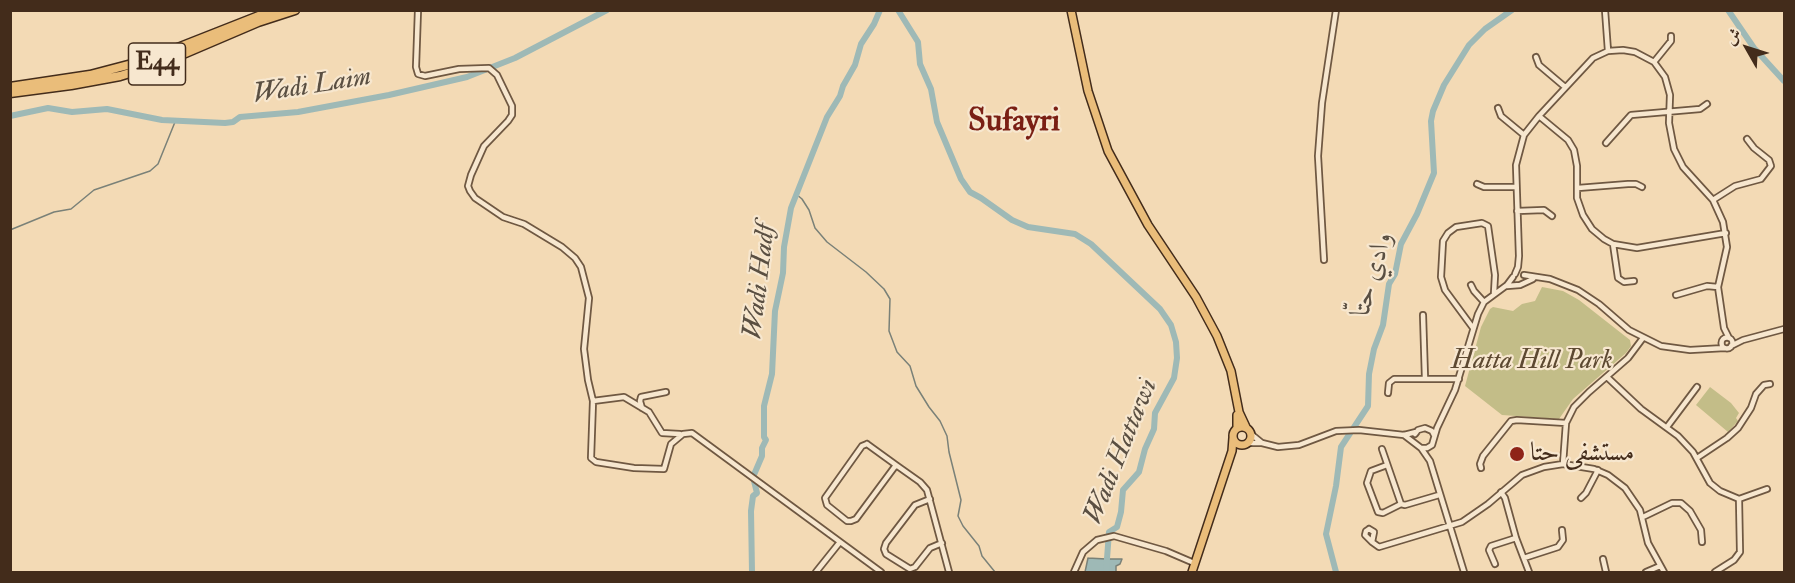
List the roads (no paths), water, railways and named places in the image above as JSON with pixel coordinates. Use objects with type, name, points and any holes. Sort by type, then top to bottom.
[{"type":"highway","name":"E44","points":[[10,93],[120,76],[120,71],[139,66],[274,10]]},
{"type":"highway","name":"E44","points":[[10,87],[162,63],[258,22],[295,10]]},
{"type":"main road","points":[[1069,10],[1086,83],[1108,151],[1152,232],[1196,297],[1217,336],[1231,370],[1239,412],[1251,434],[1245,444],[1230,458]]},
{"type":"main road","points":[[1069,10],[1085,92],[1108,159],[1129,201],[1192,297],[1214,336],[1231,378],[1238,421],[1237,428],[1230,458],[1192,573]]},
{"type":"main road","points":[[1237,428],[1246,427]]},
{"type":"main road","points":[[1233,438],[1237,443],[1245,444]]},
{"type":"street","points":[[418,10],[416,67],[418,74],[425,76],[459,69],[489,68],[497,75],[512,106],[512,115],[484,146],[471,175],[468,186],[475,198],[503,216],[524,224],[546,237],[578,262],[589,298],[584,349],[593,401],[590,456],[596,462],[634,468],[664,469],[671,444],[682,434]]},
{"type":"street","points":[[1324,260],[1318,156],[1322,103],[1336,10]]},
{"type":"street","points":[[1605,10],[1608,51]]},
{"type":"street","points":[[1654,62],[1671,41],[1671,36]]},
{"type":"street","points":[[1430,461],[1434,437],[1459,379],[1473,328],[1484,302],[1514,276],[1518,267],[1516,165],[1524,135],[1593,58],[1608,51],[1635,52],[1654,62],[1665,77],[1668,85],[1671,138],[1679,161],[1713,200],[1723,222],[1727,248],[1718,287],[1724,328],[1722,345],[1725,348]]},
{"type":"street","points":[[1536,57],[1538,64],[1565,87]]},
{"type":"street","points":[[1606,143],[1631,115],[1700,109],[1707,104]]},
{"type":"street","points":[[1498,108],[1501,116],[1524,135]]},
{"type":"street","points":[[1539,116],[1572,146],[1576,158],[1577,198],[1583,215],[1593,229],[1613,244],[1637,249],[1726,233]]},
{"type":"street","points":[[1713,200],[1735,186],[1761,178],[1771,166],[1769,159],[1754,148],[1747,139]]},
{"type":"street","points":[[1477,184],[1484,188],[1516,187]]},
{"type":"street","points":[[1578,188],[1628,184],[1642,187]]},
{"type":"street","points":[[1517,211],[1544,210],[1552,216]]},
{"type":"street","points":[[1473,328],[1445,290],[1441,277],[1443,241],[1456,227],[1482,223],[1488,226],[1495,275],[1494,293]]},
{"type":"street","points":[[1613,244],[1618,278],[1624,282],[1634,280]]},
{"type":"street","points":[[1518,267],[1523,274],[1521,284]]},
{"type":"street","points":[[1514,276],[1523,274],[1550,279],[1578,290],[1599,304],[1629,330],[1661,346],[1677,349],[1725,348],[1743,340],[1785,329]]},
{"type":"street","points":[[1514,276],[1513,281],[1521,284]]},
{"type":"street","points":[[1503,287],[1521,284],[1535,278]]},
{"type":"street","points":[[1471,285],[1484,302]]},
{"type":"street","points":[[1676,295],[1707,286],[1718,287]]},
{"type":"street","points":[[1423,315],[1425,378]]},
{"type":"street","points":[[1724,328],[1732,343],[1731,346]]},
{"type":"street","points":[[1563,464],[1566,423],[1577,403],[1634,351],[1643,338]]},
{"type":"street","points":[[1710,349],[1730,338],[1743,340]]},
{"type":"street","points":[[1607,377],[1641,409],[1678,436],[1697,458],[1710,483],[1720,491],[1738,499],[1767,489]]},
{"type":"street","points":[[1388,393],[1389,383],[1394,379],[1459,379]]},
{"type":"street","points":[[1697,458],[1738,428],[1751,408],[1756,394],[1764,385],[1770,384]]},
{"type":"street","points":[[1668,427],[1697,387]]},
{"type":"street","points":[[642,408],[641,397],[666,392]]},
{"type":"street","points":[[593,401],[622,397],[651,413],[662,433],[692,433],[881,573]]},
{"type":"street","points":[[1245,444],[1290,446],[1329,432],[1341,431],[1359,430],[1404,435],[1440,421]]},
{"type":"street","points":[[1481,468],[1483,456],[1511,421],[1566,423]]},
{"type":"street","points":[[1425,428],[1432,431],[1434,437]]},
{"type":"street","points":[[1414,442],[1416,432]]},
{"type":"street","points":[[1251,434],[1262,443]]},
{"type":"street","points":[[1404,435],[1421,448],[1430,461],[1464,573]]},
{"type":"street","points":[[896,465],[854,520],[847,521],[825,503],[826,495],[863,445],[868,445],[896,465],[926,487],[949,573]]},
{"type":"street","points":[[1421,448],[1432,445]]},
{"type":"street","points":[[1382,449],[1401,504]]},
{"type":"street","points":[[1372,542],[1379,547],[1449,526],[1470,517],[1522,475],[1544,467],[1563,464],[1598,470],[1625,488],[1643,517],[1648,543],[1664,573]]},
{"type":"street","points":[[1387,465],[1371,471],[1367,483],[1380,512],[1401,504],[1405,505],[1439,495]]},
{"type":"street","points":[[1581,498],[1598,470]]},
{"type":"street","points":[[1501,492],[1505,498],[1529,573]]},
{"type":"street","points":[[930,499],[915,504],[884,549],[886,554],[910,569],[915,567],[930,548],[942,543]]},
{"type":"street","points":[[1715,573],[1734,560],[1740,552],[1738,499]]},
{"type":"street","points":[[1643,517],[1672,503],[1681,503],[1690,511],[1701,530],[1702,542]]},
{"type":"street","points":[[1524,558],[1558,547],[1563,540],[1562,530]]},
{"type":"street","points":[[1074,573],[1083,552],[1096,540],[1114,536],[1195,562]]},
{"type":"street","points":[[1495,564],[1489,550],[1491,546],[1516,538]]},
{"type":"street","points":[[816,573],[840,542]]},
{"type":"street","points":[[1603,559],[1605,573]]},
{"type":"street","points":[[1646,573],[1660,566]]},
{"type":"water","points":[[1088,558],[1122,559],[1116,566],[1116,572],[1085,572]]},
{"type":"waterway","name":"Wadi Laim","points":[[10,116],[48,108],[72,112],[107,109],[162,120],[225,123],[233,122],[240,117],[298,112],[389,95],[467,77],[515,58],[607,10]]},
{"type":"waterway","name":"Wadi Hadf","points":[[752,572],[751,511],[753,496],[757,493],[753,477],[766,440],[764,437],[764,406],[772,374],[775,311],[783,273],[784,247],[791,208],[827,117],[840,96],[855,65],[861,44],[880,10]]},
{"type":"waterway","name":"Wadi Hattawi","points":[[898,10],[918,42],[920,64],[931,89],[937,122],[961,179],[970,192],[1012,220],[1028,227],[1075,234],[1091,244],[1160,309],[1171,325],[1176,342],[1177,358],[1174,378],[1155,413],[1154,429],[1145,449],[1139,472],[1123,490],[1117,527],[1109,532],[1106,572]]},
{"type":"waterway","name":"وادي حتّا","points":[[1336,572],[1326,534],[1341,447],[1368,406],[1369,374],[1374,349],[1383,325],[1389,284],[1395,274],[1401,244],[1417,214],[1434,173],[1431,121],[1433,111],[1444,85],[1469,45],[1485,29],[1512,10]]},
{"type":"waterway","points":[[1728,10],[1754,48],[1784,81]]},
{"type":"waterway","points":[[10,230],[54,212],[71,209],[94,190],[150,171],[158,164],[175,122]]},
{"type":"waterway","points":[[796,194],[809,210],[815,228],[827,242],[866,272],[884,289],[890,299],[889,331],[897,352],[910,366],[916,386],[940,421],[947,436],[961,500],[958,516],[979,546],[982,556],[995,572]]},
{"type":"place","name":"مستشفى حتا","points":[[1517,454]]},
{"type":"district","name":"Sufayri","points":[[1014,123]]},
{"type":"park label","name":"Hatta Hill Park","points":[[1532,362]]}]
